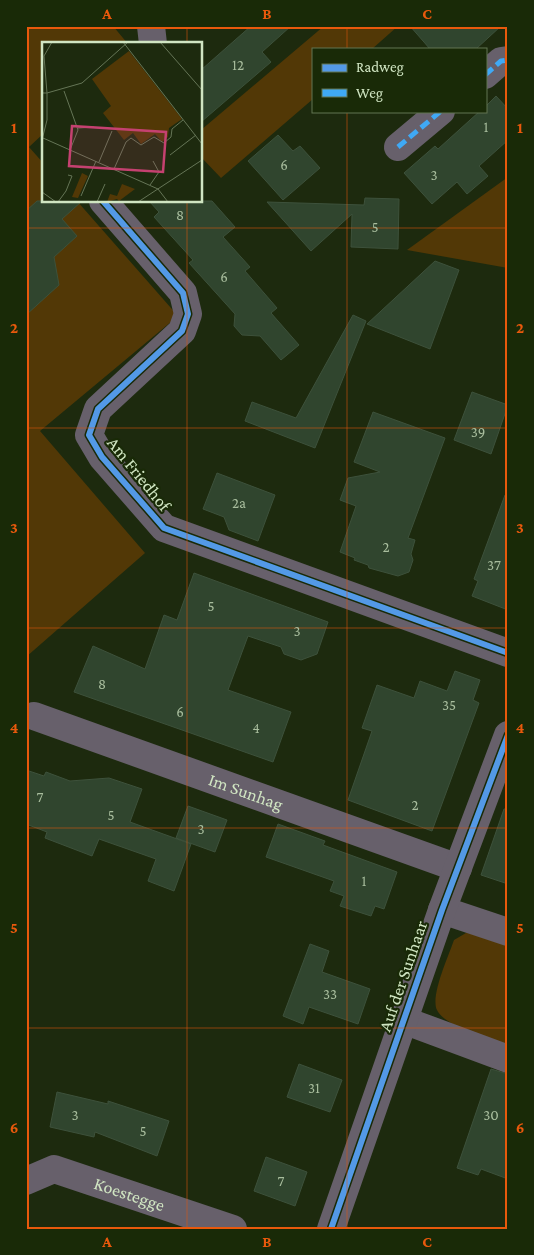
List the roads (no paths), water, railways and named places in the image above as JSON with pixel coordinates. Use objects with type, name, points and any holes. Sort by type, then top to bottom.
[{"type":"street","points":[[151,26],[153,42]]},
{"type":"street","points":[[486,74],[502,61],[508,60]]},
{"type":"street","points":[[398,147],[440,112]]},
{"type":"street","name":"Am Friedhof","points":[[104,202],[183,293],[188,314],[182,331],[98,410],[89,435],[102,457],[164,528],[508,653]]},
{"type":"street","name":"Im Sunhag","points":[[34,716],[458,868]]},
{"type":"street","name":"Auf der Sunhaar","points":[[331,1229],[442,910],[508,735]]},
{"type":"street","points":[[442,910],[508,932]]},
{"type":"street","points":[[403,1020],[508,1059]]},
{"type":"street","name":"Koestegge","points":[[28,1174],[54,1169],[233,1229]]}]
